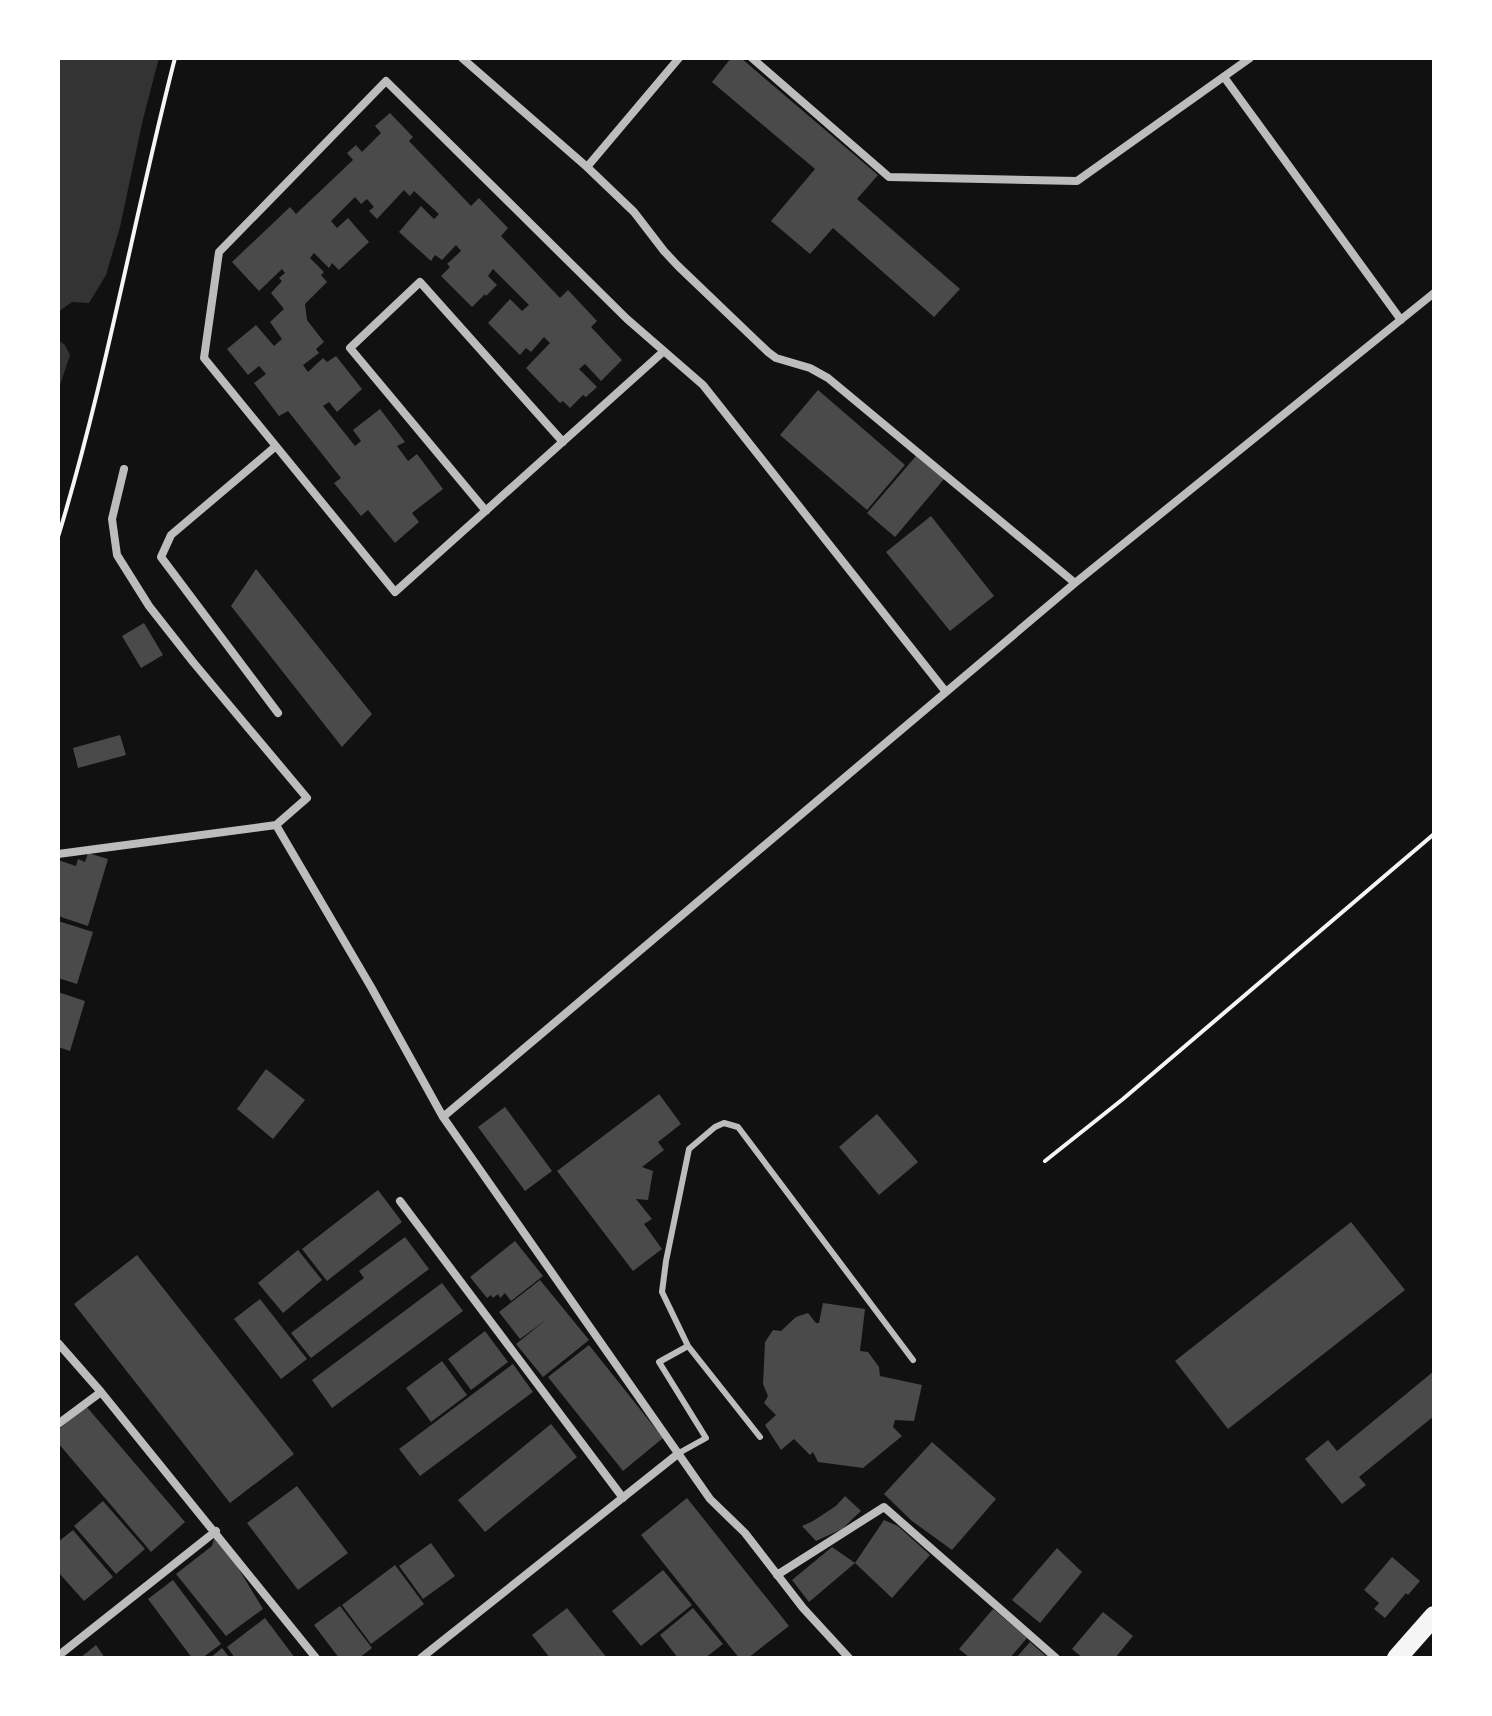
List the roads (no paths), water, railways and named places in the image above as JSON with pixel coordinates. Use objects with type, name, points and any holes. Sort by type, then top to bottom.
[{"type":"main road","points":[[1397,1658],[1434,1616]]},
{"type":"street","points":[[462,58],[634,212],[678,266],[768,352],[828,378],[1075,583]]},
{"type":"street","points":[[587,167],[679,58]]},
{"type":"street","points":[[752,58],[889,177],[1077,181],[1250,58]]},
{"type":"street","points":[[1224,77],[1401,320]]},
{"type":"street","points":[[664,351],[395,592],[204,358],[219,252],[386,81],[627,319],[664,351],[703,385],[946,692]]},
{"type":"street","points":[[486,511],[350,348],[420,282],[563,442]]},
{"type":"street","points":[[443,1117],[1075,583],[1434,293]]},
{"type":"street","points":[[276,446],[171,535],[161,557],[278,713]]},
{"type":"street","points":[[58,854],[276,825],[307,798],[158,618],[117,555],[112,519],[124,469]]},
{"type":"street","points":[[276,825],[443,1117],[710,1499],[745,1533],[803,1608],[849,1658]]},
{"type":"street","points":[[400,1201],[623,1498]]},
{"type":"street","points":[[58,1343],[216,1531],[316,1658]]},
{"type":"street","points":[[58,1424],[101,1392]]},
{"type":"street","points":[[421,1658],[679,1453]]},
{"type":"street","points":[[777,1575],[884,1507],[1056,1658]]},
{"type":"street","points":[[58,1656],[216,1531]]},
{"type":"lane","points":[[760,1437],[688,1346],[662,1292],[689,1149],[715,1127],[724,1123],[738,1127],[913,1360]]},
{"type":"lane","points":[[679,1453],[706,1438],[659,1362],[688,1346]]}]
